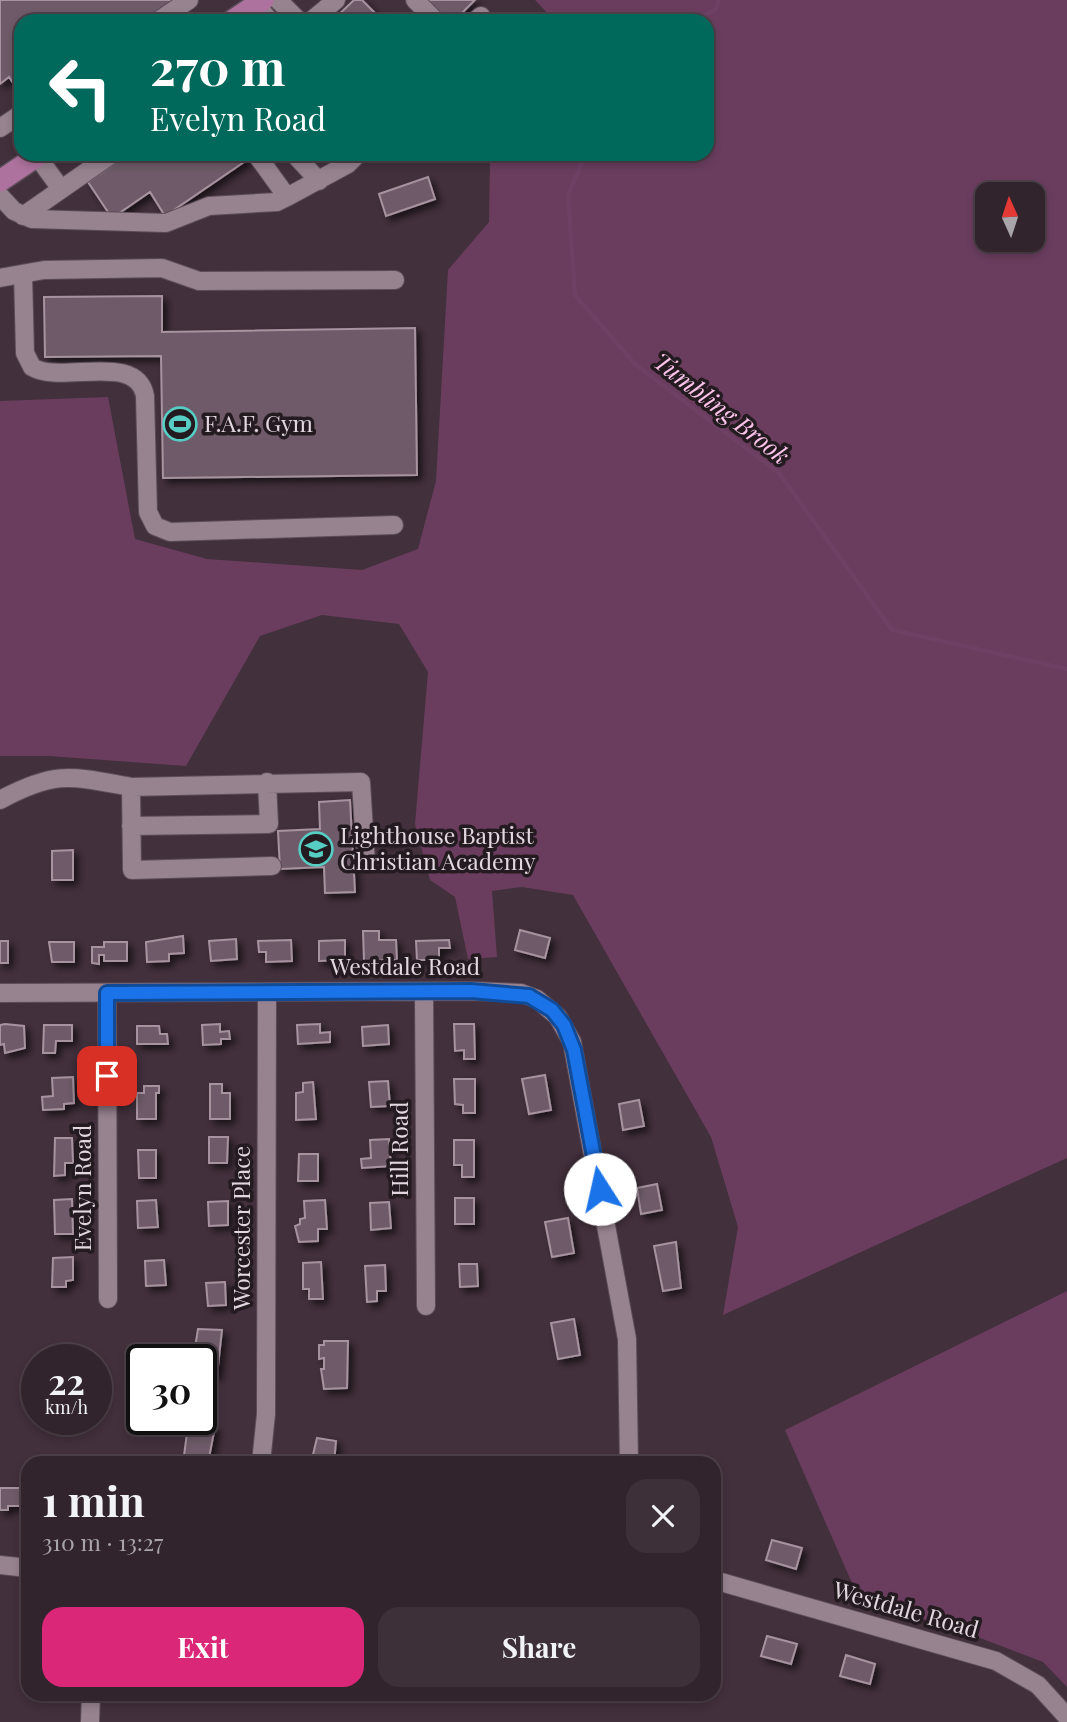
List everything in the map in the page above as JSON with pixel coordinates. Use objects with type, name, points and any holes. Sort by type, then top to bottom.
[{"type":"main road","points":[[0,181],[29,161]]},
{"type":"street","points":[[168,14],[189,0]]},
{"type":"street","points":[[278,0],[292,14]]},
{"type":"street","points":[[319,14],[336,0]]},
{"type":"street","points":[[415,0],[429,14]]},
{"type":"street","points":[[42,161],[61,189]]},
{"type":"street","points":[[23,216],[102,161]]},
{"type":"street","points":[[261,161],[287,197]]},
{"type":"street","points":[[300,161],[319,181]]},
{"type":"street","points":[[0,196],[14,211],[23,216],[59,221],[166,223],[209,206],[276,202],[319,181],[348,161]]},
{"type":"street","points":[[0,278],[44,270],[162,268],[199,281],[395,280]]},
{"type":"street","points":[[23,274],[25,353],[32,367],[45,372],[124,373],[142,385],[145,396],[148,512],[155,526],[170,532],[394,526]]},
{"type":"street","points":[[0,800],[34,782],[52,778],[100,779],[131,787],[361,782],[366,863]]},
{"type":"street","points":[[131,826],[269,824],[267,782]]},
{"type":"street","points":[[131,787],[132,870],[272,866]]},
{"type":"street","name":"Westdale Road","points":[[0,993],[495,991],[529,996],[552,1010],[569,1034],[627,1339],[629,1456]]},
{"type":"street","name":"Worcester Place","points":[[262,1456],[266,1414],[267,992]]},
{"type":"street","name":"Hill Road","points":[[424,992],[426,1307]]},
{"type":"street","name":"Evelyn Road","points":[[107,993],[108,1299]]},
{"type":"street","points":[[0,1565],[21,1567]]},
{"type":"street","name":"Westdale Road","points":[[721,1582],[996,1661],[1038,1685],[1067,1717]]},
{"type":"street","points":[[90,1722],[91,1701]]},
{"type":"shaded area","points":[[535,0],[1067,0],[1067,1158],[723,1315],[738,1227],[711,1137],[573,895],[522,887],[492,891],[497,957],[468,959],[455,897],[430,880],[415,824],[428,672],[399,624],[322,615],[260,636],[186,766],[49,756],[0,756],[0,401],[108,397],[135,539],[207,559],[362,570],[418,549],[436,481],[448,270],[489,222],[490,164],[486,161],[714,161],[714,14],[548,14]]},
{"type":"shaded area","points":[[1067,1291],[1067,1687],[1043,1662],[962,1631],[859,1599],[785,1430]]},
{"type":"building","points":[[0,0],[174,0],[154,14],[14,14],[14,84],[9,77],[0,84]]},
{"type":"building","points":[[354,0],[362,0],[376,14],[339,14]]},
{"type":"building","points":[[427,0],[475,0],[461,14],[441,14]]},
{"type":"building","points":[[118,161],[246,161],[165,216],[150,192],[112,218],[88,182]]},
{"type":"building","points":[[428,177],[435,199],[386,216],[379,194]]},
{"type":"building","points":[[162,296],[162,332],[415,328],[417,475],[163,478],[161,356],[45,357],[44,297]]},
{"type":"building","name":"Lighthouse Baptist Christian Academy","points":[[350,800],[355,892],[325,893],[324,867],[280,869],[278,831],[320,829],[319,802]]},
{"type":"building","points":[[397,832],[399,840],[384,843],[383,834]]},
{"type":"building","points":[[73,850],[73,880],[52,880],[52,851]]},
{"type":"building","points":[[520,930],[550,938],[545,958],[515,950]]},
{"type":"building","points":[[363,931],[379,931],[379,940],[396,940],[397,960],[364,961]]},
{"type":"building","points":[[183,936],[184,953],[169,954],[169,961],[147,962],[146,942]]},
{"type":"building","points":[[236,939],[237,959],[211,961],[209,941]]},
{"type":"building","points":[[291,940],[292,961],[266,962],[266,952],[259,952],[258,941]]},
{"type":"building","points":[[345,940],[345,960],[319,961],[319,941]]},
{"type":"building","points":[[449,940],[450,948],[439,948],[439,960],[417,960],[416,941]]},
{"type":"building","points":[[0,941],[8,941],[8,963],[0,963]]},
{"type":"building","points":[[49,942],[74,942],[74,962],[52,962]]},
{"type":"building","points":[[104,942],[127,942],[127,961],[104,961],[104,955],[99,955],[99,964],[92,963],[92,947],[104,947]]},
{"type":"building","points":[[220,1024],[220,1032],[229,1031],[230,1039],[221,1039],[221,1044],[203,1045],[202,1025]]},
{"type":"building","points":[[320,1024],[320,1033],[330,1032],[330,1042],[298,1044],[297,1025]]},
{"type":"building","points":[[454,1024],[474,1024],[475,1059],[464,1059],[464,1050],[455,1051]]},
{"type":"building","points":[[0,1025],[24,1026],[25,1048],[5,1053],[4,1044],[0,1045]]},
{"type":"building","points":[[44,1025],[72,1025],[72,1041],[56,1041],[55,1053],[43,1053]]},
{"type":"building","points":[[388,1025],[389,1044],[363,1046],[362,1027]]},
{"type":"building","points":[[137,1026],[159,1026],[160,1034],[167,1034],[168,1044],[137,1044]]},
{"type":"building","points":[[545,1075],[551,1110],[529,1114],[522,1079]]},
{"type":"building","points":[[73,1077],[74,1103],[64,1104],[64,1109],[43,1110],[42,1097],[53,1096],[52,1078]]},
{"type":"building","points":[[454,1079],[475,1079],[475,1113],[463,1113],[463,1105],[455,1104]]},
{"type":"building","points":[[388,1081],[390,1106],[371,1107],[369,1082]]},
{"type":"building","points":[[313,1082],[316,1119],[296,1120],[296,1093],[303,1092],[303,1083]]},
{"type":"building","points":[[210,1084],[222,1084],[222,1093],[230,1093],[230,1119],[210,1119]]},
{"type":"building","points":[[144,1086],[159,1086],[159,1093],[156,1093],[156,1119],[137,1119],[137,1093],[144,1093]]},
{"type":"building","points":[[639,1100],[644,1126],[623,1130],[619,1104]]},
{"type":"building","points":[[209,1137],[228,1137],[227,1163],[209,1163]]},
{"type":"building","points":[[55,1138],[72,1138],[73,1163],[65,1163],[65,1175],[54,1176]]},
{"type":"building","points":[[389,1139],[391,1166],[362,1168],[361,1159],[371,1158],[370,1140]]},
{"type":"building","points":[[454,1140],[474,1140],[474,1177],[462,1177],[462,1165],[454,1165]]},
{"type":"building","points":[[138,1150],[156,1150],[156,1178],[139,1178]]},
{"type":"building","points":[[299,1154],[318,1154],[318,1181],[298,1181]]},
{"type":"building","points":[[657,1184],[662,1210],[641,1214],[637,1188]]},
{"type":"building","points":[[455,1198],[474,1198],[474,1224],[455,1224]]},
{"type":"building","points":[[72,1199],[73,1234],[55,1234],[54,1200]]},
{"type":"building","points":[[156,1200],[158,1227],[138,1228],[137,1201]]},
{"type":"building","points":[[325,1200],[327,1229],[318,1229],[318,1241],[299,1242],[295,1226],[300,1224],[300,1219],[305,1218],[304,1201]]},
{"type":"building","points":[[228,1201],[228,1225],[209,1226],[208,1202]]},
{"type":"building","points":[[389,1202],[391,1228],[371,1230],[370,1203]]},
{"type":"building","points":[[568,1218],[574,1253],[552,1257],[545,1222]]},
{"type":"building","points":[[676,1242],[681,1288],[663,1291],[654,1246]]},
{"type":"building","points":[[73,1257],[73,1280],[66,1281],[66,1287],[52,1287],[53,1258]]},
{"type":"building","points":[[164,1260],[166,1285],[146,1286],[145,1261]]},
{"type":"building","points":[[321,1262],[323,1299],[309,1299],[309,1289],[303,1289],[303,1263]]},
{"type":"building","points":[[459,1264],[477,1264],[478,1286],[460,1287]]},
{"type":"building","points":[[385,1265],[386,1291],[377,1291],[377,1301],[367,1302],[365,1266]]},
{"type":"building","points":[[225,1282],[226,1305],[208,1306],[206,1283]]},
{"type":"building","points":[[574,1319],[580,1355],[558,1359],[551,1323]]},
{"type":"building","points":[[198,1329],[222,1330],[217,1375],[217,1344],[196,1344]]},
{"type":"building","points":[[324,1341],[348,1341],[347,1388],[324,1389],[321,1369],[324,1369],[324,1358],[319,1359],[319,1345],[324,1345]]},
{"type":"building","points":[[187,1435],[213,1435],[209,1456],[184,1456]]},
{"type":"building","points":[[317,1438],[336,1441],[335,1456],[313,1456]]},
{"type":"building","points":[[0,1488],[21,1488],[21,1506],[8,1506],[8,1510],[0,1510]]},
{"type":"building","points":[[772,1540],[802,1548],[796,1569],[766,1560]]},
{"type":"building","points":[[767,1636],[797,1644],[791,1664],[761,1656]]},
{"type":"building","points":[[846,1655],[875,1664],[870,1684],[840,1676]]},
{"type":"waterway","name":"Tumbling Brook","points":[[707,14],[716,9],[719,0]]},
{"type":"waterway","name":"Tumbling Brook","points":[[583,161],[568,195],[575,295],[635,364],[779,473],[892,630],[1067,669]]},
{"type":"place","name":"F.A.F. Gym","points":[[180,424]]},
{"type":"place","name":"Lighthouse Baptist Christian Academy","points":[[316,849]]},
{"type":"route","points":[[107,1076],[107,993],[520,993],[537,999],[552,1010],[569,1034],[576,1058],[600,1189]]}]
